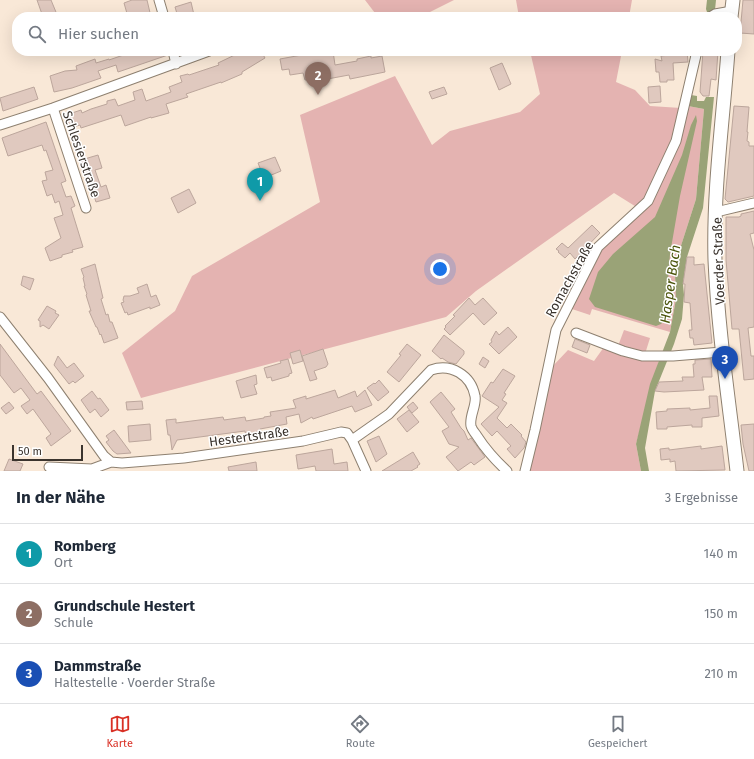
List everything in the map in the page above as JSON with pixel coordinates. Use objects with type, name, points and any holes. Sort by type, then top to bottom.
[{"type":"main road","name":"Voerder Straße","points":[[728,56],[716,212],[716,260],[722,352],[736,471]]},
{"type":"street","points":[[159,0],[163,12]]},
{"type":"street","points":[[174,56],[176,64]]},
{"type":"street","name":"Schlesierstraße","points":[[0,125],[52,108],[196,56]]},
{"type":"street","name":"Romachstraße","points":[[525,471],[556,330],[598,247],[648,201],[676,141],[696,56]]},
{"type":"street","name":"Schlesierstraße","points":[[52,108],[86,208]]},
{"type":"street","points":[[716,212],[754,203]]},
{"type":"street","points":[[0,317],[48,378],[104,456],[111,462]]},
{"type":"street","points":[[576,333],[642,356],[673,356],[722,352]]},
{"type":"street","points":[[366,471],[352,440],[389,414],[431,370],[438,367],[447,367],[463,375],[469,382],[476,397],[470,418],[471,427],[488,452],[507,471]]},
{"type":"street","name":"Hestertstraße","points":[[49,467],[92,469],[111,462],[122,463],[184,458],[303,441],[341,432],[347,433],[352,440]]},
{"type":"shaded area","points":[[365,0],[454,0],[430,12],[374,12]]},
{"type":"shaded area","points":[[516,0],[632,0],[630,12],[518,12]]},
{"type":"shaded area","points":[[707,0],[716,0],[715,10],[712,12],[707,12]]},
{"type":"shaded area","points":[[531,56],[621,56],[616,82],[635,90],[650,106],[681,108],[666,161],[638,208],[614,193],[476,291],[446,317],[141,398],[122,353],[175,311],[192,276],[320,202],[300,115],[395,76],[432,145],[450,131],[520,112],[540,94]]},
{"type":"shaded area","points":[[691,95],[697,96],[697,101],[704,101],[706,97],[714,97],[703,208],[687,257],[683,284],[684,295],[682,319],[674,344],[655,391],[645,448],[649,471],[641,471],[636,444],[650,384],[670,332],[676,299],[675,274],[678,255],[696,199],[704,109],[688,106]]},
{"type":"shaded area","points":[[688,106],[704,109],[696,199],[678,255],[675,274],[676,299],[670,332],[592,309],[590,315],[572,309],[600,250],[645,207]]},
{"type":"shaded area","points":[[696,115],[697,121],[680,196],[670,254],[665,320],[656,326],[595,307],[589,299],[598,272],[613,254],[655,217],[682,155],[691,125]]},
{"type":"shaded area","points":[[624,330],[650,338],[645,354],[618,346]]},
{"type":"shaded area","points":[[604,347],[660,357],[636,444],[641,471],[530,471],[551,368],[568,350],[594,361]]},
{"type":"building","points":[[37,0],[51,0],[56,12],[41,12]]},
{"type":"building","points":[[132,0],[147,0],[150,12],[127,12],[124,3]]},
{"type":"building","points":[[743,0],[754,0],[754,34],[742,33]]},
{"type":"building","points":[[191,2],[193,12],[176,12],[175,7]]},
{"type":"building","points":[[121,56],[165,56],[118,72],[116,65],[98,71],[101,78],[72,88],[54,92],[50,76],[65,71],[77,70],[76,66],[95,59],[96,63]]},
{"type":"building","points":[[233,56],[264,56],[265,58],[242,72],[242,74],[221,83],[186,94],[188,97],[166,104],[169,113],[151,117],[125,126],[121,115],[81,128],[80,125],[70,128],[66,115],[81,110],[82,113],[107,104],[107,101],[115,99],[118,106],[135,100],[133,92],[142,89],[146,101],[171,92],[169,87],[182,82],[180,76],[189,75],[219,65],[218,63]]},
{"type":"building","points":[[296,56],[334,56],[335,65],[357,61],[357,59],[371,56],[371,58],[382,56],[385,72],[350,79],[349,75],[322,80],[322,78],[305,80],[303,73],[290,75],[289,69],[282,70],[280,59]]},
{"type":"building","points":[[661,56],[687,56],[688,62],[673,63],[674,80],[660,82],[659,72],[656,72],[655,59],[662,61]]},
{"type":"building","points":[[703,56],[718,56],[716,80],[711,79],[709,96],[703,96],[700,92]]},
{"type":"building","points":[[502,63],[511,84],[499,90],[490,68]]},
{"type":"building","points":[[660,86],[661,102],[649,103],[648,87]]},
{"type":"building","points":[[34,87],[38,99],[3,111],[0,98]]},
{"type":"building","points":[[444,87],[447,94],[432,99],[429,92]]},
{"type":"building","points":[[734,106],[749,107],[747,141],[749,142],[749,146],[754,146],[754,196],[728,202],[725,199]]},
{"type":"building","points":[[46,122],[66,181],[61,183],[66,197],[71,196],[75,206],[71,208],[83,247],[72,250],[73,252],[62,255],[62,257],[50,261],[45,248],[61,238],[54,218],[63,215],[59,201],[55,203],[52,194],[47,196],[42,181],[47,180],[45,172],[53,170],[46,150],[44,151],[42,145],[8,156],[2,138]]},
{"type":"building","points":[[98,155],[102,168],[95,170],[101,187],[106,185],[110,198],[96,202],[93,190],[81,160]]},
{"type":"building","points":[[275,157],[281,171],[264,178],[258,163]]},
{"type":"building","points":[[189,189],[196,203],[178,213],[171,198]]},
{"type":"building","points":[[754,211],[754,233],[750,234],[754,250],[754,327],[748,328],[751,356],[754,356],[754,379],[744,380],[739,329],[732,329],[726,260],[726,217],[739,217],[741,214]]},
{"type":"building","points":[[592,225],[600,233],[575,259],[570,253],[565,258],[558,252],[559,251],[556,249],[562,243],[568,248]]},
{"type":"building","points":[[687,257],[694,257],[694,265],[704,264],[712,343],[694,345],[693,338],[690,338],[689,330],[692,330],[690,303],[684,302],[685,284],[683,284]]},
{"type":"building","points":[[95,264],[103,298],[101,299],[106,315],[108,314],[110,322],[112,322],[118,338],[104,343],[89,311],[91,311],[81,269]]},
{"type":"building","points":[[23,276],[34,279],[30,290],[21,285]]},
{"type":"building","points":[[147,284],[151,297],[156,295],[160,305],[128,315],[127,312],[125,313],[121,303],[124,302],[124,296],[139,293],[137,288]]},
{"type":"building","points":[[469,298],[475,305],[483,298],[497,313],[484,325],[473,313],[450,335],[444,329],[446,327],[445,326]]},
{"type":"building","points":[[47,306],[56,311],[55,313],[59,315],[49,329],[43,325],[40,327],[40,321],[38,320]]},
{"type":"building","points":[[508,327],[517,337],[499,354],[489,344],[492,342],[491,340],[496,331],[499,335]]},
{"type":"building","points":[[444,335],[464,351],[464,354],[456,364],[448,362],[442,358],[441,359],[432,351]]},
{"type":"building","points":[[575,339],[590,345],[587,353],[572,347]]},
{"type":"building","points":[[0,344],[37,394],[41,391],[71,431],[51,446],[46,438],[51,434],[33,409],[27,414],[21,406],[30,400],[21,388],[14,393],[0,375]]},
{"type":"building","points":[[407,344],[421,355],[399,382],[387,372],[401,355],[399,354]]},
{"type":"building","points":[[323,349],[328,364],[326,367],[314,371],[317,379],[310,381],[302,356]]},
{"type":"building","points":[[300,350],[303,361],[293,364],[290,353]]},
{"type":"building","points":[[58,356],[67,368],[74,363],[84,376],[75,383],[73,381],[69,384],[54,365]]},
{"type":"building","points":[[483,357],[489,361],[485,368],[479,364]]},
{"type":"building","points":[[288,359],[292,373],[289,374],[289,376],[272,381],[271,377],[267,378],[264,368],[281,363],[280,361]]},
{"type":"building","points":[[711,359],[712,377],[702,377],[704,390],[655,391],[659,382],[683,381],[682,377],[694,377],[693,364],[695,364],[695,360]]},
{"type":"building","points":[[503,369],[515,376],[504,393],[506,394],[502,400],[507,403],[497,418],[507,428],[511,424],[522,435],[521,436],[526,442],[524,448],[515,458],[507,449],[511,446],[497,431],[492,436],[481,424],[499,407],[482,396],[491,382],[493,383]]},
{"type":"building","points":[[256,375],[257,384],[254,385],[257,394],[241,398],[236,381]]},
{"type":"building","points":[[379,380],[389,392],[378,401],[367,388]]},
{"type":"building","points":[[335,390],[338,398],[355,391],[357,397],[365,390],[372,405],[355,412],[352,406],[313,419],[312,417],[301,423],[299,414],[286,417],[287,424],[260,429],[261,434],[246,436],[245,431],[177,440],[172,450],[166,420],[176,419],[176,423],[223,417],[224,420],[245,417],[246,421],[264,418],[271,416],[270,412],[296,408],[293,400],[306,396],[306,399]]},
{"type":"building","points":[[92,391],[98,399],[100,398],[109,410],[101,417],[95,409],[90,413],[81,400]]},
{"type":"building","points":[[441,392],[455,409],[451,412],[464,431],[468,440],[471,438],[485,457],[474,465],[471,462],[458,471],[446,457],[459,447],[449,444],[442,431],[449,427],[430,402]]},
{"type":"building","points":[[709,396],[717,396],[719,416],[702,418],[702,427],[692,427],[692,425],[657,429],[656,412],[667,411],[667,409],[690,408],[690,410],[710,408]]},
{"type":"building","points":[[142,401],[143,409],[127,410],[126,402]]},
{"type":"building","points":[[9,402],[14,408],[6,414],[1,408]]},
{"type":"building","points":[[413,402],[418,408],[412,413],[407,407]]},
{"type":"building","points":[[409,410],[419,422],[407,432],[397,419]]},
{"type":"building","points":[[150,424],[151,440],[129,442],[128,426]]},
{"type":"building","points":[[754,424],[754,471],[749,471],[743,444],[741,425]]},
{"type":"building","points":[[114,430],[131,453],[117,454],[106,442],[109,440],[106,436]]},
{"type":"building","points":[[379,436],[387,454],[376,462],[367,441]]},
{"type":"building","points":[[701,446],[701,449],[722,446],[725,470],[676,471],[675,461],[670,462],[670,459],[661,460],[660,449],[669,448],[669,450]]},
{"type":"building","points":[[332,449],[334,464],[347,462],[348,471],[316,471],[315,466],[298,469],[296,455]]},
{"type":"building","points":[[413,452],[420,464],[417,466],[418,467],[411,471],[382,471]]},
{"type":"building","points":[[9,459],[23,464],[20,471],[4,471]]},
{"type":"building","points":[[256,462],[257,471],[229,471],[228,467]]},
{"type":"place","name":"Grundschule Hestert","points":[[318,95]]},
{"type":"place","name":"Romberg","points":[[260,201]]},
{"type":"place","name":"Dammstraße","points":[[725,379]]},
{"type":"water label","name":"Hasper Bach","points":[[670,284]]}]
